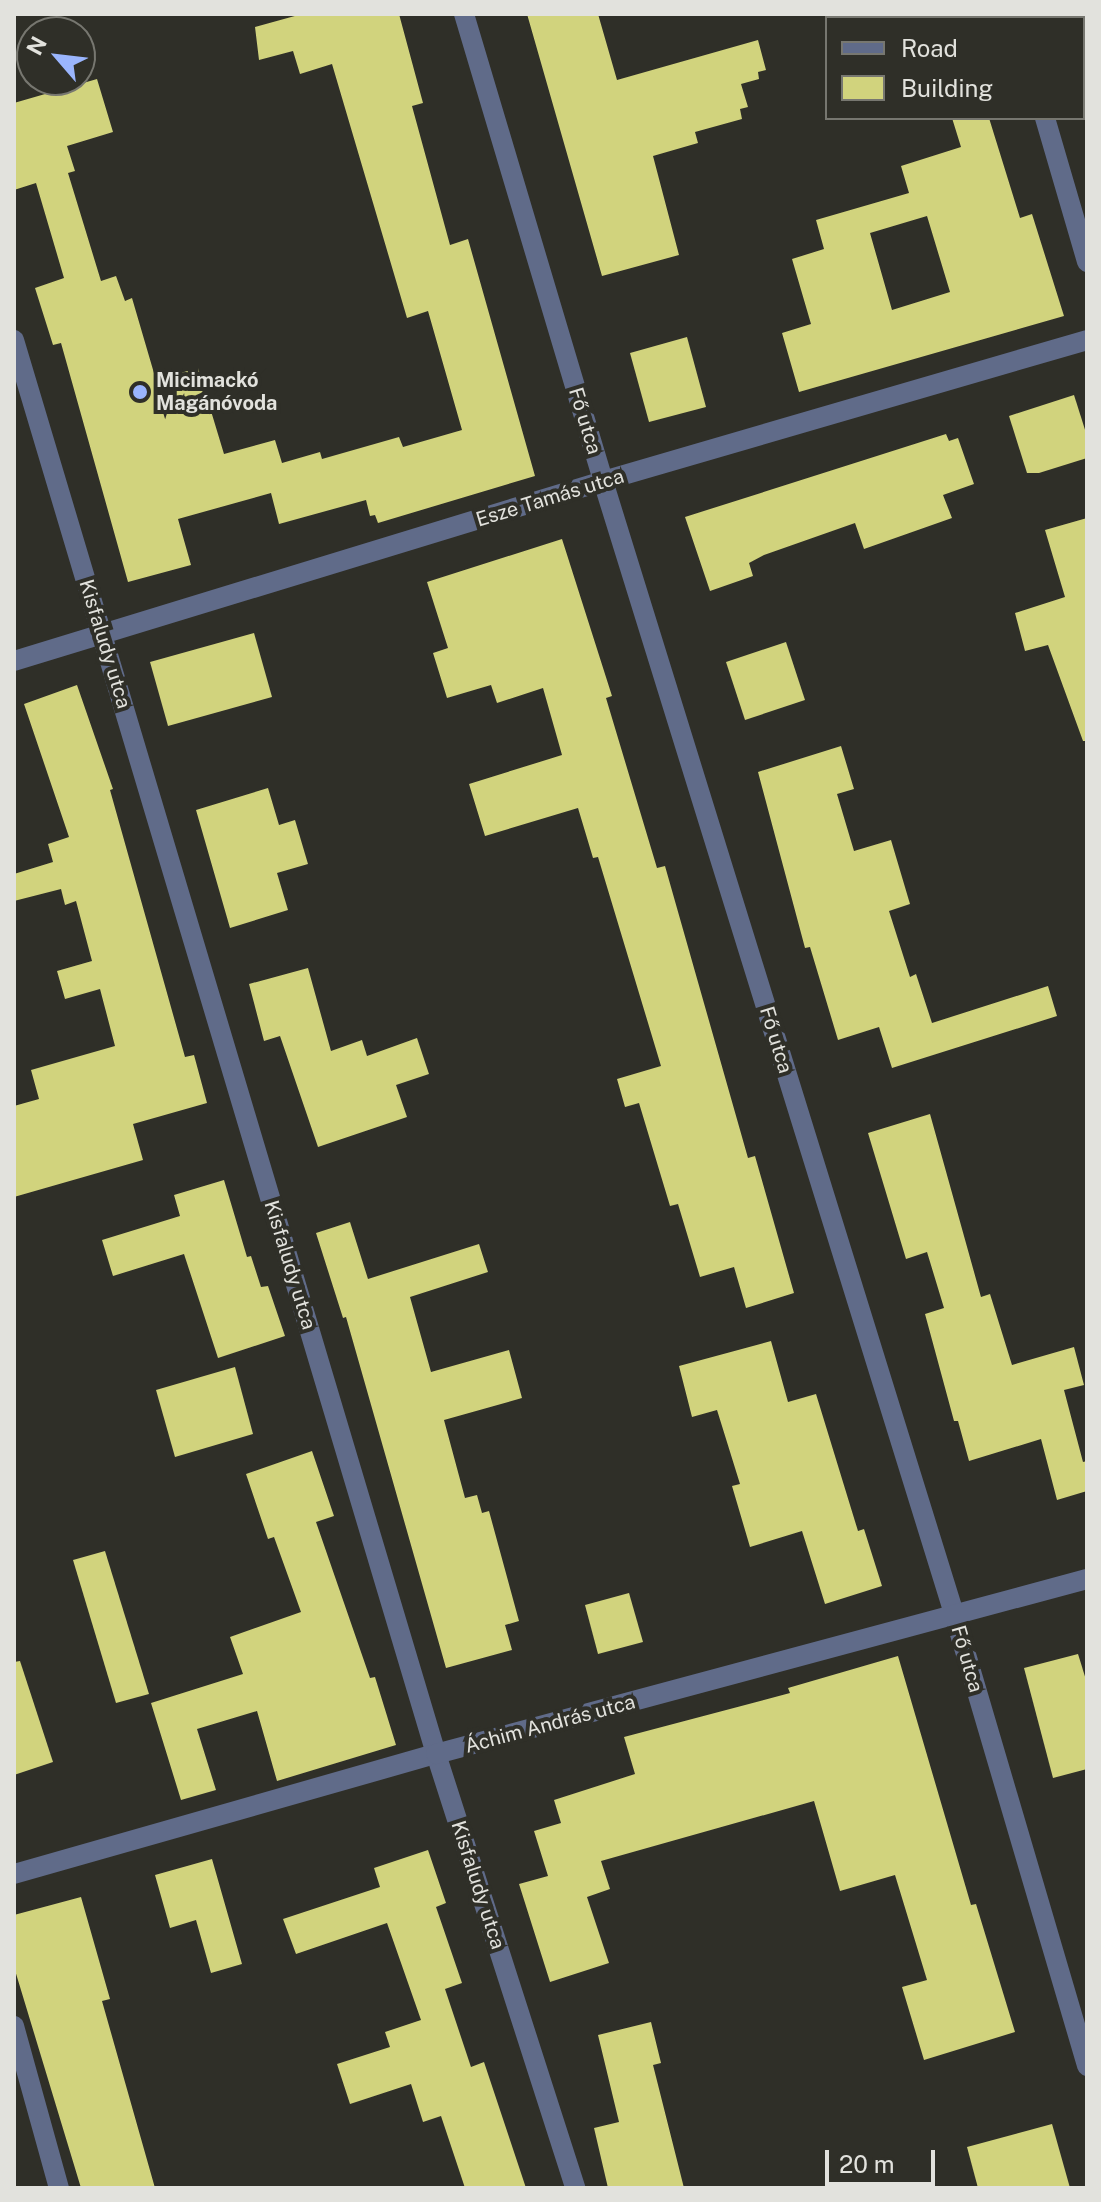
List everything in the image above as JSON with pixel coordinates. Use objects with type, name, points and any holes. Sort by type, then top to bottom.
[{"type":"street","name":"Fő utca","points":[[464,14],[603,481],[955,1617],[1087,2066]]},
{"type":"street","points":[[1046,120],[1087,262]]},
{"type":"street","name":"Kisfaludy utca","points":[[14,340],[436,1754],[575,2188]]},
{"type":"street","name":"Esze Tamás utca","points":[[14,661],[603,481],[1087,340]]},
{"type":"street","name":"Áchim András utca","points":[[14,1874],[436,1754],[955,1617],[1087,1579]]},
{"type":"street","points":[[14,2026],[59,2188]]},
{"type":"building","points":[[302,14],[399,14],[423,103],[412,106],[450,245],[468,239],[535,476],[378,523],[375,515],[370,516],[366,500],[279,524],[271,493],[178,519],[191,565],[128,582],[61,343],[53,345],[35,288],[64,278],[36,183],[14,190],[14,103],[38,96],[96,96],[97,79],[113,132],[67,146],[75,171],[68,173],[101,281],[116,276],[125,301],[132,298],[156,380],[198,368],[224,454],[275,440],[282,463],[320,452],[322,459],[399,437],[403,447],[462,430],[428,311],[407,318],[332,64],[300,74],[293,51],[259,60],[255,27]]},
{"type":"building","points":[[527,14],[598,14],[617,80],[758,40],[766,70],[758,72],[759,79],[741,84],[748,107],[740,109],[742,119],[695,132],[698,143],[653,156],[679,255],[602,276]]},
{"type":"building","points":[[953,120],[990,120],[1020,218],[1032,214],[1064,316],[799,392],[782,333],[811,324],[792,259],[824,249],[816,220],[909,193],[901,166],[961,147]],"holes":[[[927,216],[950,292],[892,310],[870,233]]]},
{"type":"building","points":[[687,337],[706,407],[649,422],[630,353]]},
{"type":"building","points":[[1074,395],[1087,436],[1087,458],[1039,473],[1027,473],[1009,416]]},
{"type":"building","points":[[946,434],[949,441],[958,438],[974,484],[943,495],[952,518],[864,549],[855,523],[764,555],[749,563],[753,576],[710,591],[685,517]]},
{"type":"building","points":[[1087,518],[1087,741],[1083,741],[1048,645],[1025,651],[1015,613],[1065,597],[1045,530]]},
{"type":"building","points":[[562,539],[612,696],[606,698],[657,868],[665,866],[748,1158],[755,1156],[794,1293],[746,1308],[734,1267],[700,1277],[678,1204],[670,1206],[639,1103],[625,1107],[617,1079],[661,1066],[598,857],[593,858],[578,808],[485,836],[469,784],[562,755],[543,688],[497,703],[491,685],[447,698],[433,653],[448,648],[427,582]]},
{"type":"building","points":[[254,633],[272,697],[168,726],[150,662]]},
{"type":"building","points":[[786,642],[805,700],[745,720],[726,662]]},
{"type":"building","points":[[77,685],[113,789],[110,790],[185,1057],[194,1055],[207,1103],[133,1124],[143,1160],[14,1197],[14,1106],[39,1099],[31,1070],[115,1046],[100,989],[65,999],[57,971],[92,961],[76,901],[65,905],[61,889],[14,901],[14,874],[53,862],[48,844],[69,837],[24,704]]},
{"type":"building","points":[[841,746],[854,789],[837,794],[854,851],[891,840],[910,904],[889,911],[910,977],[916,974],[932,1023],[1048,986],[1057,1016],[892,1068],[879,1027],[838,1040],[810,947],[805,948],[758,772]]},
{"type":"building","points":[[268,788],[279,825],[295,820],[308,864],[277,873],[288,910],[230,928],[196,810]]},
{"type":"building","points":[[308,968],[331,1051],[362,1040],[367,1056],[417,1038],[429,1074],[396,1085],[407,1117],[318,1147],[280,1036],[264,1041],[249,984]]},
{"type":"building","points":[[930,1114],[981,1297],[990,1294],[1012,1365],[1074,1347],[1084,1385],[1064,1390],[1083,1462],[1087,1461],[1087,1491],[1057,1500],[1041,1439],[969,1461],[958,1421],[954,1421],[925,1314],[944,1308],[927,1252],[906,1259],[868,1133]]},
{"type":"building","points":[[224,1180],[247,1257],[251,1256],[261,1287],[268,1286],[285,1336],[218,1358],[184,1254],[113,1276],[102,1240],[180,1216],[174,1195]]},
{"type":"building","points":[[350,1222],[368,1279],[479,1244],[488,1272],[410,1297],[431,1372],[509,1350],[522,1398],[444,1420],[465,1498],[477,1495],[482,1513],[489,1511],[519,1621],[505,1625],[512,1650],[446,1668],[346,1317],[343,1318],[316,1233]]},
{"type":"building","points":[[771,1341],[788,1402],[816,1394],[858,1531],[864,1529],[882,1586],[825,1604],[802,1531],[750,1547],[732,1486],[740,1484],[717,1410],[692,1417],[679,1366]]},
{"type":"building","points":[[235,1367],[253,1434],[175,1457],[156,1390]]},
{"type":"building","points":[[312,1451],[334,1516],[316,1522],[370,1678],[375,1677],[396,1745],[277,1781],[257,1711],[197,1729],[216,1790],[181,1800],[151,1703],[243,1674],[230,1637],[301,1612],[274,1537],[268,1539],[246,1474]]},
{"type":"building","points":[[105,1551],[149,1694],[116,1703],[73,1560]]},
{"type":"building","points":[[629,1593],[643,1642],[598,1654],[585,1605]]},
{"type":"building","points":[[1078,1654],[1087,1683],[1087,1769],[1053,1778],[1024,1668]]},
{"type":"building","points":[[898,1656],[971,1905],[976,1904],[1015,2032],[924,2060],[902,1987],[927,1980],[895,1875],[840,1891],[814,1801],[601,1861],[610,1889],[587,1897],[609,1963],[550,1982],[519,1884],[548,1876],[534,1831],[561,1823],[554,1800],[635,1774],[624,1737],[790,1693],[788,1688]]},
{"type":"building","points":[[20,1661],[53,1762],[14,1775],[14,1662]]},
{"type":"building","points":[[428,1850],[446,1903],[436,1907],[462,1983],[445,1989],[471,2067],[484,2062],[526,2188],[465,2188],[441,2116],[423,2122],[411,2084],[350,2104],[337,2064],[390,2047],[385,2032],[421,2020],[387,1923],[296,1954],[283,1919],[380,1887],[374,1868]]},
{"type":"building","points":[[212,1859],[242,1964],[211,1973],[196,1920],[170,1928],[155,1875]]},
{"type":"building","points":[[81,1897],[110,1999],[102,2001],[155,2188],[81,2188],[14,1967],[14,1915]]},
{"type":"building","points":[[651,2022],[661,2063],[653,2065],[684,2188],[608,2188],[594,2128],[619,2122],[598,2035]]},
{"type":"building","points":[[1052,2124],[1070,2188],[978,2188],[967,2147]]},
{"type":"place","name":"Micimackó Magánóvoda","points":[[140,392]]}]
